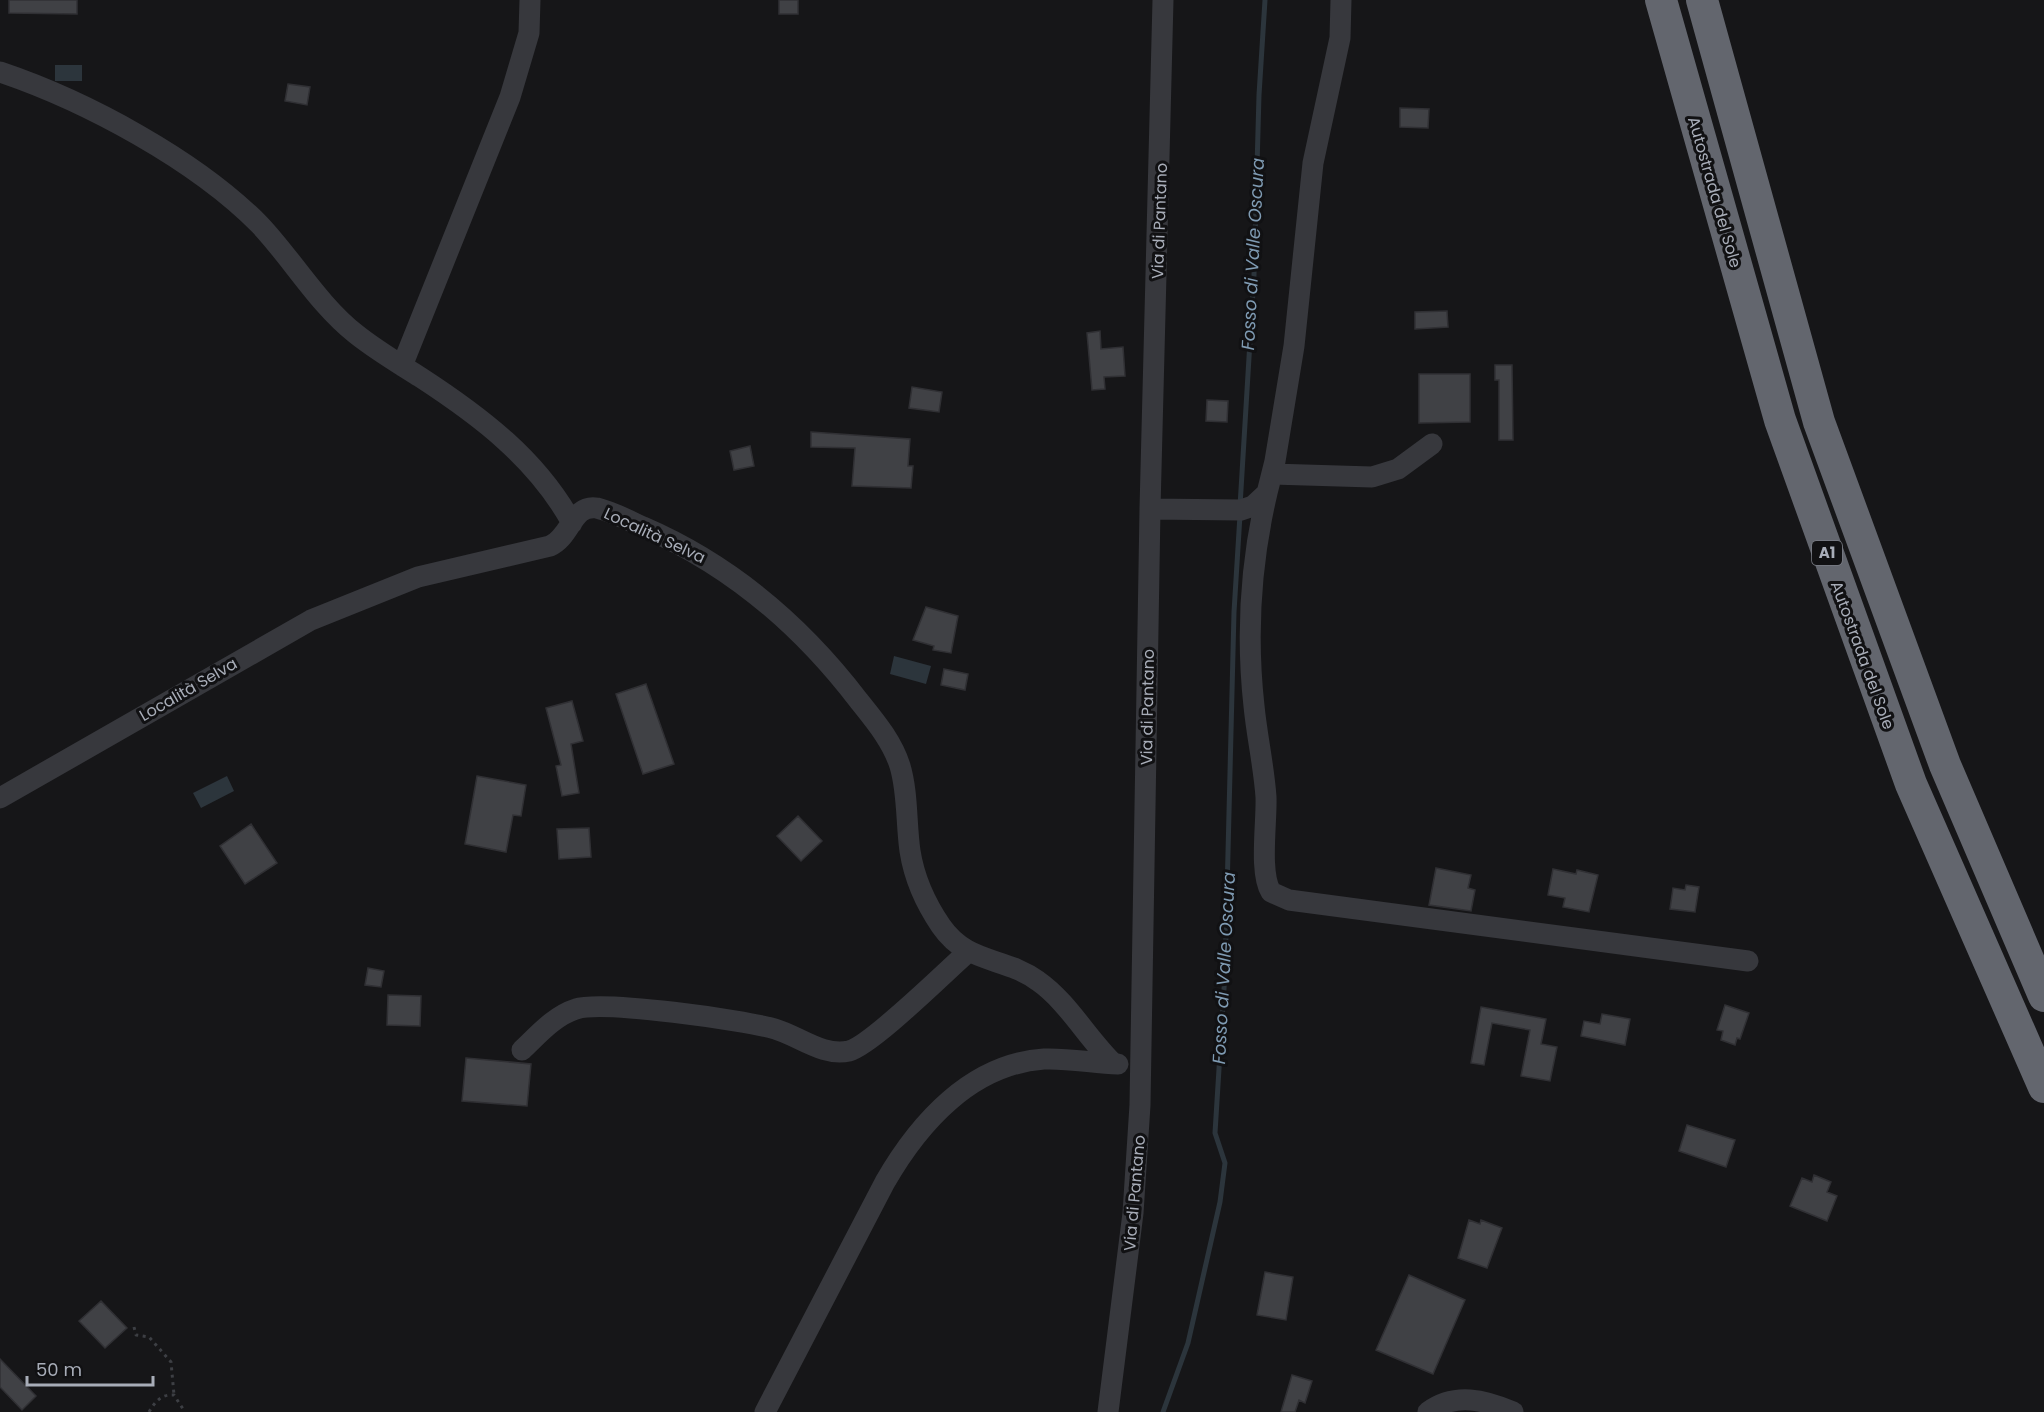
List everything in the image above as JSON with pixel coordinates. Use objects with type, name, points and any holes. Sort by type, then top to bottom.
[{"type":"highway","name":"Autostrada del Sole","points":[[1661,0],[1788,443],[1907,774],[2044,1088]]},
{"type":"highway","name":"A1","points":[[1702,0],[1819,422],[1945,765],[2044,996]]},
{"type":"street","points":[[402,366],[507,106],[527,42],[530,0]]},
{"type":"street","name":"Via di Pantano","points":[[1108,1412],[1133,1213],[1142,1062],[1150,509],[1164,0]]},
{"type":"street","points":[[1341,0],[1340,38],[1315,147],[1294,346],[1270,484],[1252,567],[1249,629],[1254,709],[1266,794],[1265,876],[1271,892],[1289,900],[1748,961]]},
{"type":"street","points":[[0,72],[41,88],[121,127],[210,181],[268,234],[341,321],[515,448],[541,475],[572,523]]},
{"type":"street","points":[[1150,509],[1240,510],[1253,506],[1270,484],[1372,477],[1398,469],[1432,444]]},
{"type":"street","name":"Località Selva","points":[[0,798],[311,620],[418,578],[550,546],[565,536],[582,508],[597,508],[694,551],[753,591],[792,625],[827,661],[880,728],[897,757],[903,779],[910,850],[918,881],[942,928],[968,952],[1014,968],[1037,980],[1055,995],[1114,1064]]},
{"type":"street","points":[[522,1050],[567,1013],[598,1005],[755,1025],[786,1033],[819,1048],[849,1051],[869,1040],[968,952]]},
{"type":"street","points":[[765,1412],[885,1182],[907,1147],[936,1114],[976,1081],[1015,1064],[1051,1059],[1114,1064],[1142,1062]]},
{"type":"street","points":[[1428,1412],[1443,1404],[1465,1399],[1480,1401],[1513,1412]]},
{"type":"path","points":[[134,1327],[136,1335],[149,1337],[171,1362],[174,1395],[185,1412]]},
{"type":"path","points":[[148,1412],[156,1401],[166,1395],[174,1395]]},
{"type":"shaded area","points":[[55,65],[82,65],[82,81],[55,81]]},
{"type":"shaded area","points":[[894,656],[931,666],[926,684],[890,674]]},
{"type":"shaded area","points":[[227,776],[234,791],[201,808],[193,793]]},
{"type":"building","points":[[9,0],[77,0],[77,14],[9,13]]},
{"type":"building","points":[[779,0],[798,0],[798,14],[779,14]]},
{"type":"building","points":[[288,84],[310,87],[307,105],[285,101]]},
{"type":"building","points":[[1400,108],[1429,109],[1428,128],[1400,127]]},
{"type":"building","points":[[1447,311],[1448,327],[1415,329],[1415,312]]},
{"type":"building","points":[[1100,331],[1101,349],[1123,347],[1125,376],[1104,377],[1105,389],[1092,390],[1087,333]]},
{"type":"building","points":[[1495,365],[1512,365],[1513,440],[1499,440],[1499,380],[1495,380]]},
{"type":"building","points":[[1419,374],[1470,374],[1470,422],[1419,423]]},
{"type":"building","points":[[912,387],[942,392],[939,412],[909,408]]},
{"type":"building","points":[[1207,400],[1228,401],[1227,422],[1206,421]]},
{"type":"building","points":[[811,432],[910,439],[908,466],[913,466],[911,488],[852,486],[855,448],[811,447]]},
{"type":"building","points":[[750,446],[754,466],[734,470],[730,451]]},
{"type":"building","points":[[926,607],[958,616],[951,653],[933,650],[934,646],[913,640]]},
{"type":"building","points":[[944,669],[968,674],[965,690],[941,685]]},
{"type":"building","points":[[646,684],[674,764],[643,774],[616,694]]},
{"type":"building","points":[[572,701],[583,741],[571,744],[579,793],[562,796],[556,766],[561,765],[546,708]]},
{"type":"building","points":[[477,776],[526,785],[521,816],[513,815],[506,852],[465,844]]},
{"type":"building","points":[[798,816],[822,841],[801,861],[777,836]]},
{"type":"building","points":[[251,824],[277,863],[245,884],[220,846]]},
{"type":"building","points":[[589,828],[591,857],[559,859],[557,829]]},
{"type":"building","points":[[1436,868],[1471,875],[1468,888],[1475,890],[1471,911],[1429,905]]},
{"type":"building","points":[[1553,869],[1576,874],[1577,870],[1598,875],[1589,912],[1563,907],[1565,898],[1548,895]]},
{"type":"building","points":[[1686,885],[1699,887],[1695,912],[1670,909],[1673,888],[1685,890]]},
{"type":"building","points":[[368,968],[384,971],[381,987],[365,985]]},
{"type":"building","points":[[388,995],[421,996],[420,1026],[387,1025]]},
{"type":"building","points":[[1725,1005],[1749,1013],[1740,1039],[1737,1038],[1735,1045],[1721,1040],[1723,1031],[1717,1030]]},
{"type":"building","points":[[1481,1007],[1546,1019],[1541,1044],[1557,1047],[1550,1081],[1521,1076],[1530,1030],[1492,1023],[1484,1065],[1471,1063]]},
{"type":"building","points":[[1602,1014],[1630,1019],[1625,1045],[1581,1036],[1584,1021],[1600,1024]]},
{"type":"building","points":[[466,1058],[531,1064],[527,1106],[462,1101]]},
{"type":"building","points":[[1687,1125],[1735,1140],[1726,1167],[1679,1151]]},
{"type":"building","points":[[1814,1175],[1831,1182],[1827,1192],[1837,1196],[1827,1221],[1790,1206],[1802,1178],[1812,1182]]},
{"type":"building","points":[[1469,1220],[1480,1224],[1481,1220],[1502,1228],[1487,1268],[1458,1258]]},
{"type":"building","points":[[1265,1272],[1293,1277],[1286,1320],[1257,1315]]},
{"type":"building","points":[[1409,1275],[1465,1300],[1433,1374],[1376,1350]]},
{"type":"building","points":[[101,1301],[127,1328],[105,1348],[79,1321]]},
{"type":"building","points":[[0,1359],[36,1396],[22,1410],[0,1387]]},
{"type":"building","points":[[1292,1375],[1312,1381],[1305,1403],[1299,1400],[1295,1412],[1281,1412]]},
{"type":"waterway","name":"Fosso di Valle Oscura","points":[[1240,506],[1254,275],[1259,95],[1265,0]]},
{"type":"waterway","name":"Fosso di Valle Oscura","points":[[1163,1412],[1188,1343],[1220,1202],[1225,1163],[1215,1133],[1225,973],[1234,612],[1240,515]]}]
